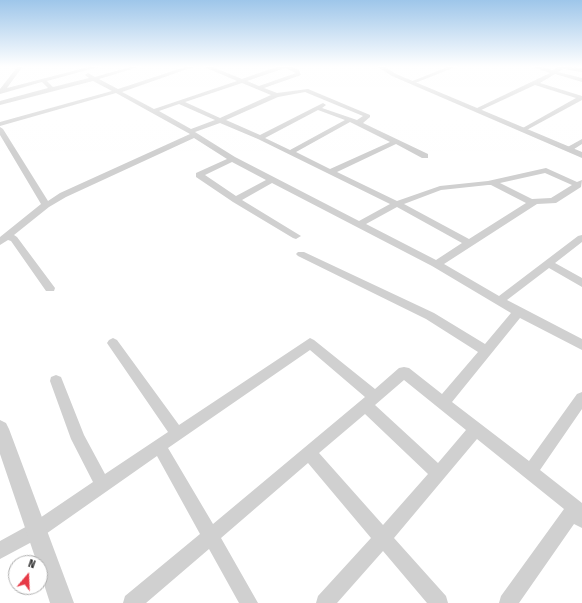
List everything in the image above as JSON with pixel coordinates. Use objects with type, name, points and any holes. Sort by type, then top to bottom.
[{"type":"street","points":[[0,103],[33,94]]},
{"type":"street","points":[[0,124],[104,94]]},
{"type":"street","points":[[125,94],[192,133],[232,159],[436,264],[518,312],[582,345]]},
{"type":"street","points":[[154,111],[202,94]]},
{"type":"street","points":[[4,239],[46,205],[64,195],[192,133],[276,95],[281,94]]},
{"type":"street","points":[[317,94],[368,116],[358,123]]},
{"type":"street","points":[[441,94],[582,155]]},
{"type":"street","points":[[477,110],[512,94]]},
{"type":"street","points":[[570,94],[582,98]]},
{"type":"street","points":[[522,130],[582,98]]},
{"type":"street","points":[[260,138],[332,100]]},
{"type":"street","points":[[179,102],[260,138],[396,204],[470,243]]},
{"type":"street","points":[[317,108],[358,123],[425,156]]},
{"type":"street","points":[[289,153],[350,120]]},
{"type":"street","points":[[0,129],[46,205]]},
{"type":"street","points":[[568,149],[582,141]]},
{"type":"street","points":[[330,172],[397,142]]},
{"type":"street","points":[[232,159],[199,175],[236,200],[296,236]]},
{"type":"street","points":[[358,225],[396,204],[440,188],[492,182],[546,170],[580,184]]},
{"type":"street","points":[[236,200],[272,180]]},
{"type":"street","points":[[492,182],[532,203]]},
{"type":"street","points":[[436,264],[535,201],[553,201],[580,184]]},
{"type":"street","points":[[499,301],[580,238],[582,239]]},
{"type":"street","points":[[4,239],[14,239],[50,288]]},
{"type":"street","points":[[301,254],[430,316],[486,351]]},
{"type":"street","points":[[548,263],[582,283]]},
{"type":"street","points":[[443,403],[518,312]]},
{"type":"street","points":[[113,343],[177,434]]},
{"type":"street","points":[[0,550],[37,530],[310,343],[370,401],[439,474]]},
{"type":"street","points":[[132,603],[404,372],[577,509],[577,516],[508,603]]},
{"type":"street","points":[[56,381],[78,439],[103,485]]},
{"type":"street","points":[[530,472],[582,398]]},
{"type":"street","points":[[0,429],[62,603]]},
{"type":"street","points":[[325,603],[439,474],[476,429]]},
{"type":"street","points":[[159,446],[249,603]]},
{"type":"street","points":[[309,453],[439,603]]}]
